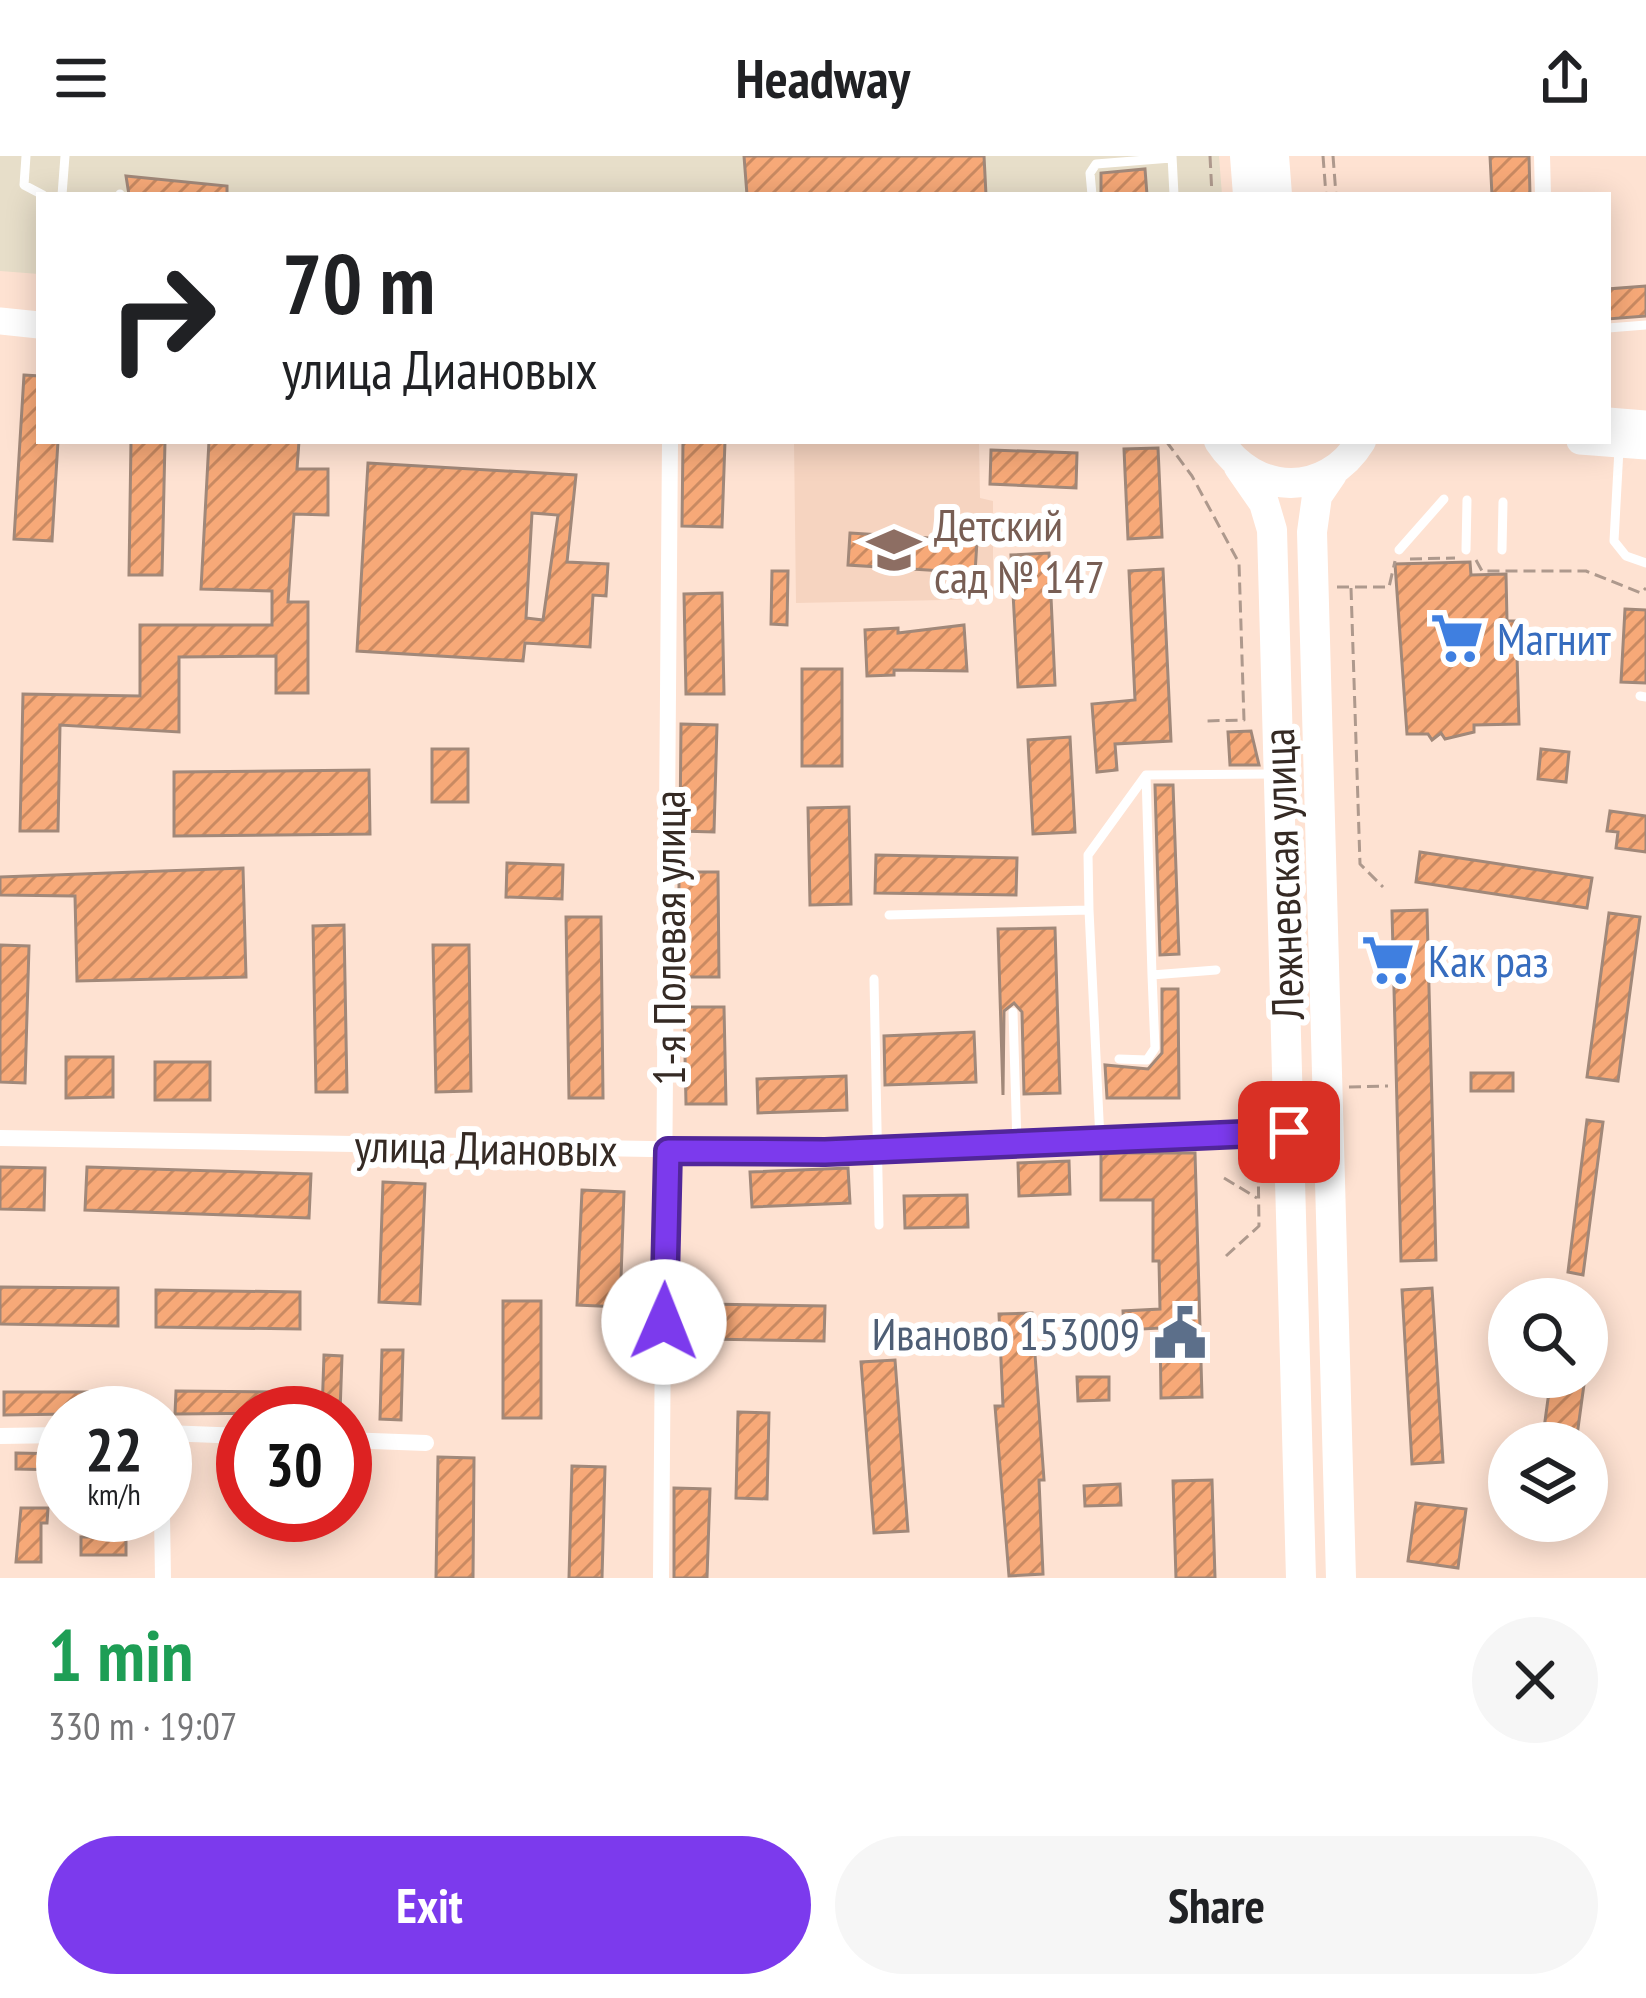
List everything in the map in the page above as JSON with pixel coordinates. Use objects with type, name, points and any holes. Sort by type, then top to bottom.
[{"type":"highway","points":[[1245,156],[1247,192]]},
{"type":"highway","points":[[1274,156],[1277,192]]},
{"type":"highway","name":"Лежневская улица","points":[[1221,444],[1271,522],[1300,1578]]},
{"type":"highway","points":[[1239,466],[1285,484],[1353,453]]},
{"type":"highway","name":"Лежневская улица","points":[[1341,1578],[1312,532],[1314,502],[1353,453]]},
{"type":"main road","points":[[0,304],[36,307]]},
{"type":"main road","points":[[0,321],[36,326]]},
{"type":"street","points":[[1542,156],[1544,192]]},
{"type":"street","name":"1-я Полевая улица","points":[[661,1578],[668,1151],[670,444]]},
{"type":"street","name":"улица Диановых","points":[[0,1138],[668,1151],[877,1150],[1331,1132]]},
{"type":"street","points":[[0,1436],[36,1435]]},
{"type":"street","points":[[372,1441],[426,1443]]},
{"type":"street","points":[[162,1542],[163,1578]]},
{"type":"lane","points":[[26,156],[24,185],[37,192]]},
{"type":"lane","points":[[62,192],[65,156]]},
{"type":"lane","points":[[1092,192],[1090,173],[1096,164],[1172,157],[1174,192]]},
{"type":"lane","points":[[1611,328],[1646,326]]},
{"type":"lane","points":[[1628,431],[1614,541],[1626,556],[1646,563]]},
{"type":"lane","points":[[1399,555],[1444,499]]},
{"type":"lane","points":[[1468,500],[1468,554]]},
{"type":"lane","points":[[1502,550],[1503,502]]},
{"type":"lane","points":[[1146,775],[1279,774]]},
{"type":"lane","points":[[1100,1140],[1088,855],[1146,775]]},
{"type":"lane","points":[[1120,1059],[1147,1060],[1155,1048],[1146,775]]},
{"type":"lane","points":[[889,915],[1089,910]]},
{"type":"lane","points":[[1152,975],[1216,970]]},
{"type":"lane","points":[[874,979],[879,1225]]},
{"type":"lane","points":[[1013,1012],[1017,1144]]},
{"type":"path","points":[[1210,156],[1212,192]]},
{"type":"path","points":[[1323,156],[1326,192]]},
{"type":"path","points":[[1333,156],[1336,192]]},
{"type":"path","points":[[1168,444],[1192,476],[1239,563],[1244,720],[1203,721]]},
{"type":"path","points":[[1399,555],[1468,554]]},
{"type":"path","points":[[1477,563],[1485,571],[1586,571],[1641,593],[1646,588]]},
{"type":"path","points":[[1330,587],[1389,587],[1392,565]]},
{"type":"path","points":[[1351,586],[1360,864],[1383,887]]},
{"type":"path","points":[[1226,1256],[1259,1226],[1257,1087]]},
{"type":"path","points":[[1349,1087],[1388,1087]]},
{"type":"path","points":[[1225,1178],[1258,1199]]},
{"type":"shaded area","points":[[0,156],[1219,156],[1222,192],[36,192],[36,274],[0,271]]},
{"type":"shaded area","name":"Детский сад № 147","points":[[794,444],[979,444],[980,498],[993,501],[993,599],[796,603]]},
{"type":"building","points":[[744,156],[984,156],[986,192],[747,192]]},
{"type":"building","points":[[1490,156],[1529,156],[1530,192],[1492,192]]},
{"type":"building","points":[[1145,169],[1147,192],[1101,192],[1101,173]]},
{"type":"building","points":[[126,176],[227,186],[227,192],[129,192]]},
{"type":"building","points":[[1646,286],[1646,316],[1611,319],[1611,289]]},
{"type":"building","points":[[24,375],[36,376],[36,444],[58,444],[52,541],[14,539]]},
{"type":"building","points":[[131,444],[165,444],[162,575],[129,575]]},
{"type":"building","points":[[209,444],[299,444],[297,469],[328,469],[328,515],[294,514],[288,602],[308,602],[308,693],[276,693],[276,656],[179,657],[179,732],[60,725],[58,831],[20,831],[23,694],[140,696],[140,625],[272,625],[272,591],[201,589]]},
{"type":"building","points":[[683,444],[725,444],[722,527],[682,526]]},
{"type":"building","points":[[1158,448],[1162,537],[1128,539],[1124,449]]},
{"type":"building","points":[[991,450],[1077,453],[1076,488],[990,484]]},
{"type":"building","points":[[368,463],[576,475],[567,562],[608,564],[606,596],[593,595],[590,647],[525,643],[523,661],[357,651]],"holes":[[[532,513],[558,515],[543,620],[526,618]]]},
{"type":"building","points":[[850,533],[977,541],[975,573],[848,565]]},
{"type":"building","points":[[1049,553],[1055,685],[1018,687],[1011,555]]},
{"type":"building","name":"Магнит","points":[[1470,562],[1471,575],[1506,574],[1507,621],[1516,621],[1519,724],[1474,725],[1474,732],[1445,739],[1441,733],[1432,740],[1428,734],[1407,734],[1395,564]]},
{"type":"building","points":[[1163,569],[1171,741],[1115,744],[1117,770],[1097,772],[1092,704],[1135,700],[1129,571]]},
{"type":"building","points":[[772,571],[788,571],[787,625],[771,624]]},
{"type":"building","points":[[722,593],[724,694],[686,694],[684,594]]},
{"type":"building","points":[[1625,609],[1646,610],[1646,683],[1621,682]]},
{"type":"building","points":[[964,625],[967,671],[894,670],[894,675],[867,676],[865,630],[898,628],[898,633]]},
{"type":"building","points":[[802,669],[842,669],[842,766],[802,766]]},
{"type":"building","points":[[681,724],[717,725],[714,832],[680,831]]},
{"type":"building","points":[[1251,731],[1259,765],[1230,765],[1228,732]]},
{"type":"building","points":[[1070,737],[1075,832],[1033,834],[1028,740]]},
{"type":"building","points":[[432,749],[468,749],[468,802],[432,802]]},
{"type":"building","points":[[1541,749],[1569,752],[1566,782],[1538,779]]},
{"type":"building","points":[[369,770],[370,834],[174,836],[174,772]]},
{"type":"building","points":[[1155,785],[1173,785],[1179,954],[1160,955]]},
{"type":"building","points":[[849,807],[851,904],[810,905],[808,808]]},
{"type":"building","points":[[1610,811],[1646,816],[1646,852],[1616,848],[1618,832],[1607,831]]},
{"type":"building","points":[[1420,852],[1592,878],[1587,908],[1416,882]]},
{"type":"building","points":[[876,855],[1017,858],[1016,895],[875,893]]},
{"type":"building","points":[[507,863],[563,865],[562,899],[506,897]]},
{"type":"building","points":[[243,868],[246,977],[77,981],[75,896],[0,895],[0,877]]},
{"type":"building","points":[[679,872],[718,872],[719,977],[679,977]]},
{"type":"building","points":[[1427,910],[1436,1260],[1401,1261],[1392,911]]},
{"type":"building","points":[[1609,913],[1640,917],[1618,1081],[1587,1077]]},
{"type":"building","points":[[566,917],[601,917],[603,1098],[569,1098]]},
{"type":"building","points":[[344,925],[347,1092],[316,1092],[313,926]]},
{"type":"building","points":[[1055,928],[1060,1093],[1024,1094],[1022,1012],[1014,1003],[1004,1011],[1003,1095],[998,929]]},
{"type":"building","points":[[0,945],[29,946],[25,1083],[0,1082]]},
{"type":"building","points":[[433,945],[469,945],[471,1091],[436,1092]]},
{"type":"building","points":[[1162,989],[1178,989],[1179,1098],[1107,1098],[1105,1065],[1148,1069],[1162,1053]]},
{"type":"building","points":[[684,1007],[724,1007],[726,1104],[686,1104]]},
{"type":"building","points":[[974,1032],[976,1082],[885,1085],[884,1036]]},
{"type":"building","points":[[66,1057],[113,1057],[113,1097],[66,1098]]},
{"type":"building","points":[[155,1062],[210,1062],[210,1100],[155,1100]]},
{"type":"building","points":[[1471,1073],[1513,1073],[1513,1091],[1471,1091]]},
{"type":"building","points":[[846,1076],[847,1110],[758,1113],[757,1079]]},
{"type":"building","points":[[1587,1120],[1603,1122],[1583,1275],[1568,1272]]},
{"type":"building","points":[[1195,1153],[1202,1397],[1161,1398],[1160,1328],[1124,1330],[1123,1311],[1160,1309],[1159,1261],[1153,1261],[1153,1200],[1101,1200],[1101,1154]]},
{"type":"building","points":[[1069,1161],[1070,1194],[1019,1196],[1018,1163]]},
{"type":"building","points":[[0,1167],[45,1168],[44,1210],[0,1209]]},
{"type":"building","points":[[87,1167],[311,1174],[309,1218],[85,1210]]},
{"type":"building","points":[[848,1168],[850,1203],[752,1207],[750,1172]]},
{"type":"building","points":[[383,1182],[425,1184],[420,1304],[379,1302]]},
{"type":"building","points":[[582,1190],[624,1192],[620,1307],[577,1305]]},
{"type":"building","points":[[967,1195],[968,1227],[905,1228],[904,1196]]},
{"type":"building","points":[[0,1287],[118,1288],[118,1326],[0,1324]]},
{"type":"building","points":[[1432,1288],[1443,1462],[1412,1464],[1402,1290]]},
{"type":"building","points":[[156,1290],[300,1292],[300,1329],[156,1327]]},
{"type":"building","points":[[503,1301],[541,1301],[541,1418],[503,1418]]},
{"type":"building","points":[[707,1304],[825,1306],[824,1341],[707,1339]]},
{"type":"building","points":[[1032,1313],[1044,1480],[1039,1480],[1043,1574],[1009,1576],[995,1406],[1003,1406],[999,1314]]},
{"type":"building","points":[[382,1350],[403,1350],[401,1420],[380,1419]]},
{"type":"building","points":[[324,1355],[342,1356],[341,1386],[323,1386]]},
{"type":"building","points":[[895,1360],[908,1531],[874,1533],[861,1362]]},
{"type":"building","points":[[1077,1377],[1109,1377],[1109,1400],[1078,1401]]},
{"type":"building","points":[[192,1391],[216,1391],[216,1414],[192,1414]]},
{"type":"building","points":[[4,1392],[36,1392],[36,1415],[4,1415]]},
{"type":"building","points":[[1548,1398],[1582,1398],[1579,1422],[1545,1422]]},
{"type":"building","points":[[738,1412],[769,1413],[767,1499],[736,1498]]},
{"type":"building","points":[[16,1453],[36,1453],[36,1469],[16,1469]]},
{"type":"building","points":[[438,1457],[474,1458],[473,1578],[436,1578]]},
{"type":"building","points":[[572,1466],[605,1467],[602,1578],[569,1578]]},
{"type":"building","points":[[1212,1480],[1215,1578],[1176,1578],[1173,1481]]},
{"type":"building","points":[[1120,1484],[1121,1505],[1085,1506],[1084,1486]]},
{"type":"building","points":[[674,1488],[710,1489],[707,1578],[674,1578]]},
{"type":"building","points":[[1416,1503],[1466,1509],[1458,1568],[1408,1561]]},
{"type":"building","points":[[21,1508],[36,1508],[41,1562],[16,1562]]},
{"type":"building","points":[[81,1542],[126,1542],[126,1555],[81,1555]]},
{"type":"place","name":"Детский сад № 147","points":[[894,550]]},
{"type":"place","name":"Магнит","points":[[1457,638]]},
{"type":"place","name":"Как раз","points":[[1388,960]]},
{"type":"place","name":"Иваново 153009","points":[[1180,1333]]},
{"type":"route","points":[[664,1322],[668,1151],[825,1152],[1289,1132]]}]
